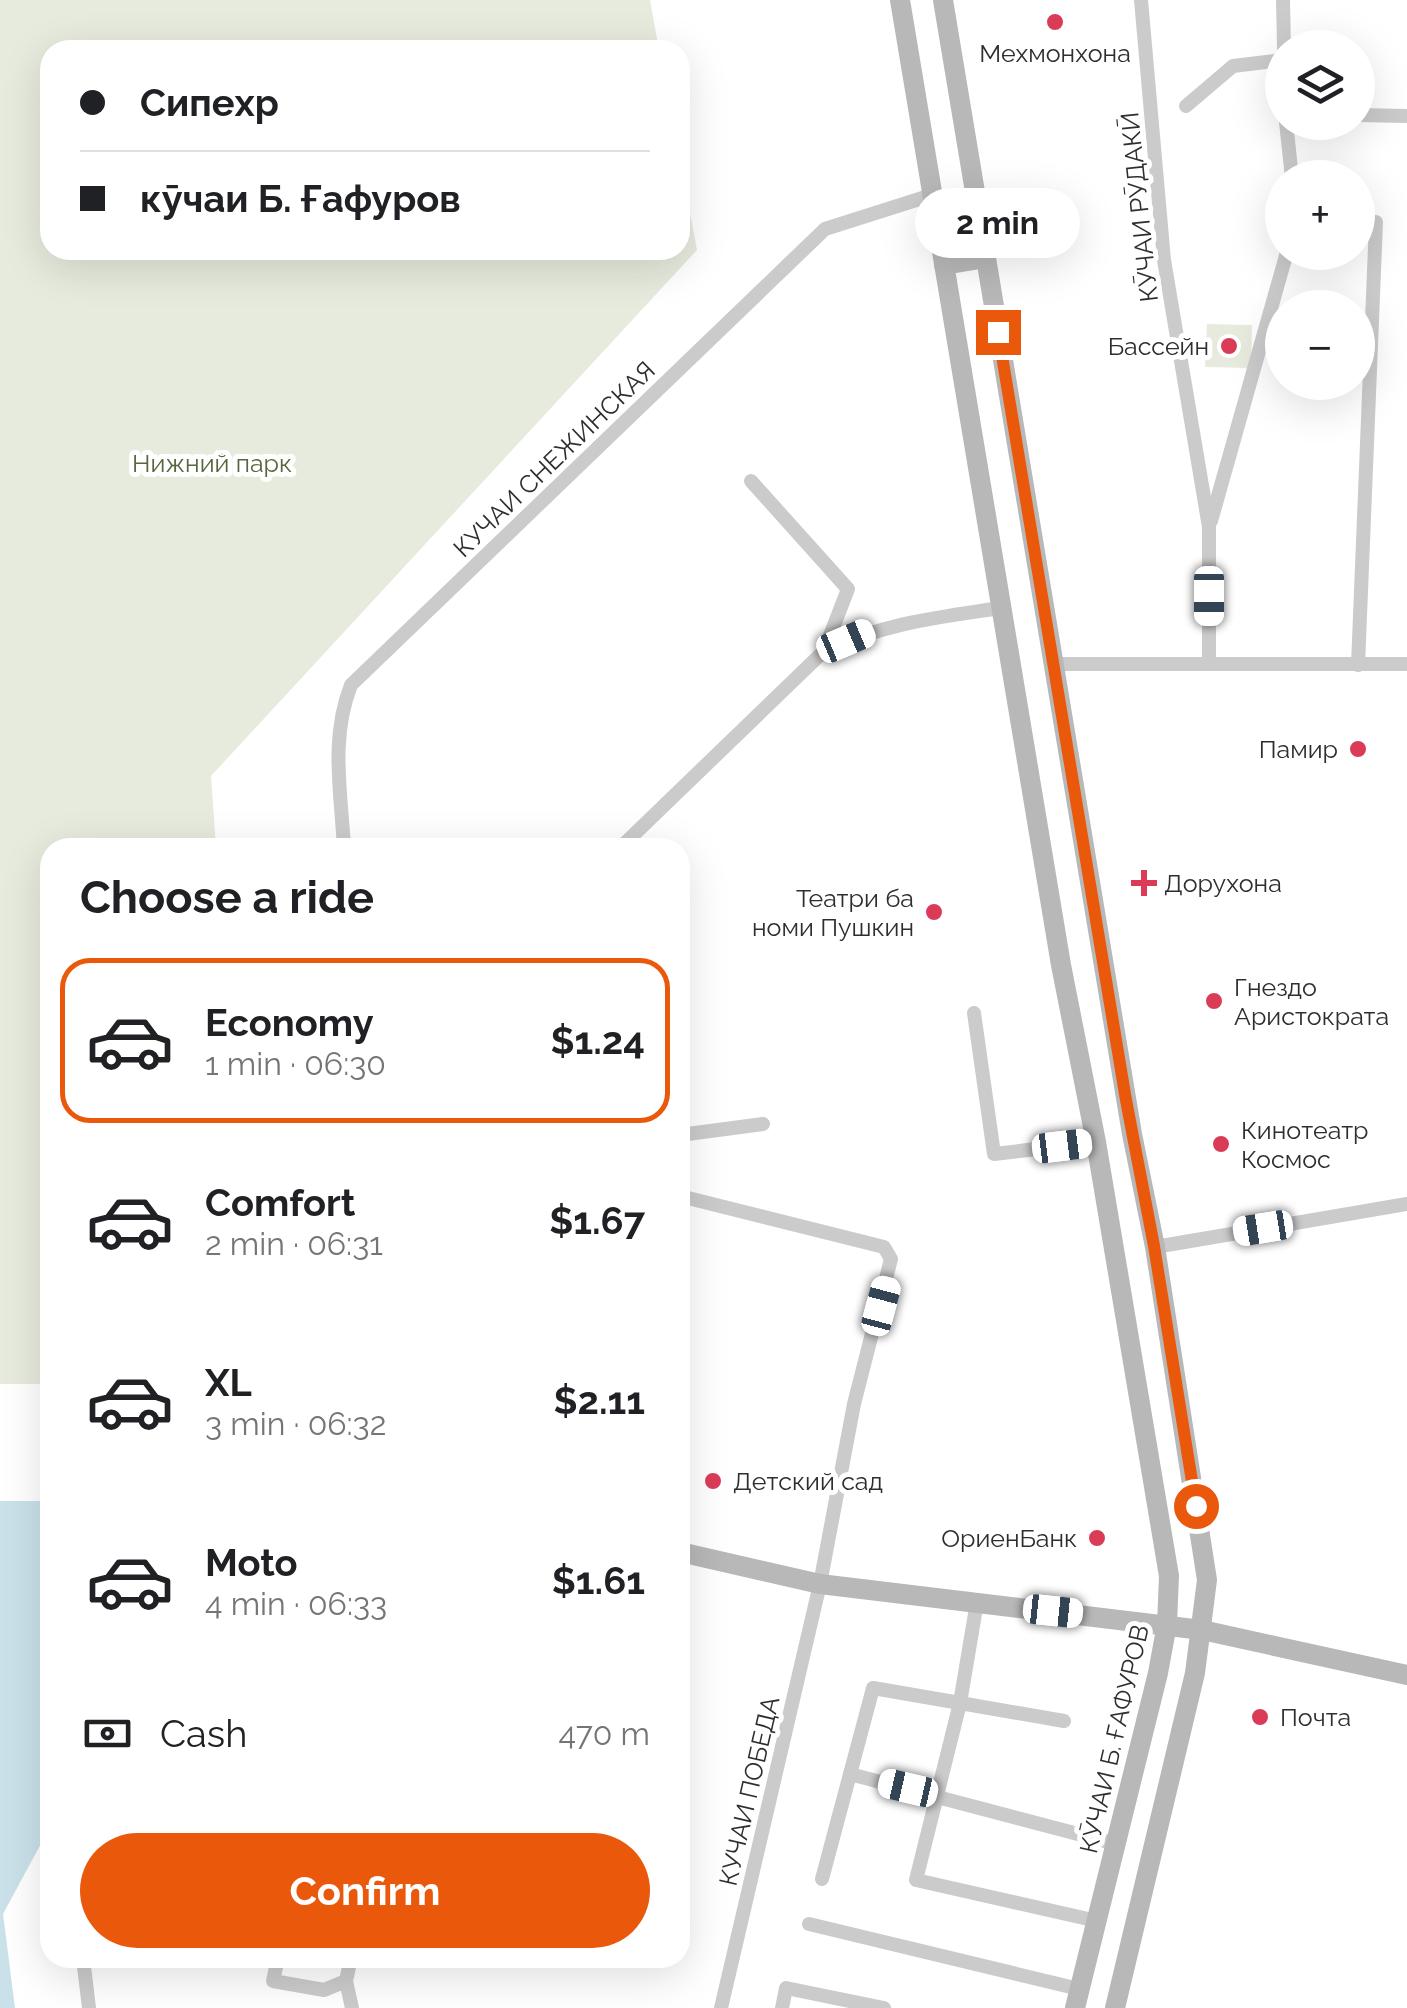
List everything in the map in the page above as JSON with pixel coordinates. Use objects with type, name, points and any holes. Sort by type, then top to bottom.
[{"type":"main road","name":"КӮЧАИ Б. ҒАФУРОВ","points":[[900,0],[1000,608],[1169,1576],[1167,1624],[1158,1672],[1077,1999]]},
{"type":"main road","points":[[943,0],[1207,1580],[1202,1630],[1115,2008]]},
{"type":"main road","points":[[944,265],[986,258]]},
{"type":"main road","points":[[1096,1142],[1132,1134]]},
{"type":"main road","points":[[690,1554],[820,1584],[1167,1624],[1407,1675]]},
{"type":"street","name":"КӮЧАИ РӮДАКӢ","points":[[1141,0],[1164,260],[1209,527],[1210,664]]},
{"type":"street","points":[[1283,0],[1284,30]]},
{"type":"street","points":[[1186,106],[1233,66],[1265,62]]},
{"type":"street","points":[[1375,115],[1407,116]]},
{"type":"street","name":"КУЧАИ СНЕЖИНСКАЯ","points":[[343,838],[337,736],[351,685],[825,229],[932,195]]},
{"type":"street","points":[[1375,222],[1375,247]]},
{"type":"street","name":"КӮЧАИ РӮДАКӢ","points":[[1209,527],[1282,270]]},
{"type":"street","points":[[1358,665],[1374,270]]},
{"type":"street","points":[[751,481],[848,588],[824,651]]},
{"type":"street","points":[[630,838],[824,651],[869,631],[902,622],[1000,608]]},
{"type":"street","points":[[1054,664],[1407,664]]},
{"type":"street","points":[[974,1014],[994,1154],[1096,1142]]},
{"type":"street","points":[[690,1134],[763,1124]]},
{"type":"street","name":"КУЧАИ ПОБЕДА","points":[[690,1198],[884,1246],[891,1259],[854,1404],[820,1584],[721,2008]]},
{"type":"street","points":[[1154,1246],[1407,1204]]},
{"type":"street","points":[[977,1602],[960,1703],[916,1880],[1096,1921]]},
{"type":"street","points":[[822,1879],[873,1688],[1064,1722]]},
{"type":"street","points":[[850,1774],[1116,1844]]},
{"type":"street","points":[[809,1924],[1077,1999]]},
{"type":"street","points":[[84,1968],[90,2008]]},
{"type":"street","points":[[276,1968],[273,1981],[324,1990],[346,1981]]},
{"type":"street","points":[[349,1968],[346,1981],[352,2008]]},
{"type":"street","points":[[782,2008],[786,1988],[884,2008]]},
{"type":"green space","name":"Нижний парк","points":[[0,0],[650,0],[657,40],[40,40],[40,260],[688,260],[211,776],[215,838],[40,838],[40,1384],[0,1384]]},
{"type":"green space","name":"Нижний парк","points":[[690,213],[697,250],[690,258]]},
{"type":"green space","name":"Бассейн","points":[[1207,324],[1252,325],[1251,368],[1205,367]]},
{"type":"water","points":[[0,1501],[40,1501],[40,1846],[3,1914],[15,2008],[0,2008]]},
{"type":"place","name":"Мехмонхона","points":[[1055,22]]},
{"type":"place","name":"Бассейн","points":[[1229,346]]},
{"type":"place","name":"Памир","points":[[1358,749]]},
{"type":"place","name":"Дорухона","points":[[1144,883]]},
{"type":"place","name":"Театри ба номи Пушкин","points":[[934,912]]},
{"type":"place","name":"Гнездо Аристократа","points":[[1214,1001]]},
{"type":"place","name":"Кинотеатр Космос","points":[[1221,1144]]},
{"type":"place","name":"Детский сад","points":[[713,1481]]},
{"type":"place","name":"ОриенБанк","points":[[1097,1538]]},
{"type":"place","name":"Почта","points":[[1260,1717]]},
{"type":"route","points":[[998,332],[1196,1506]]}]
